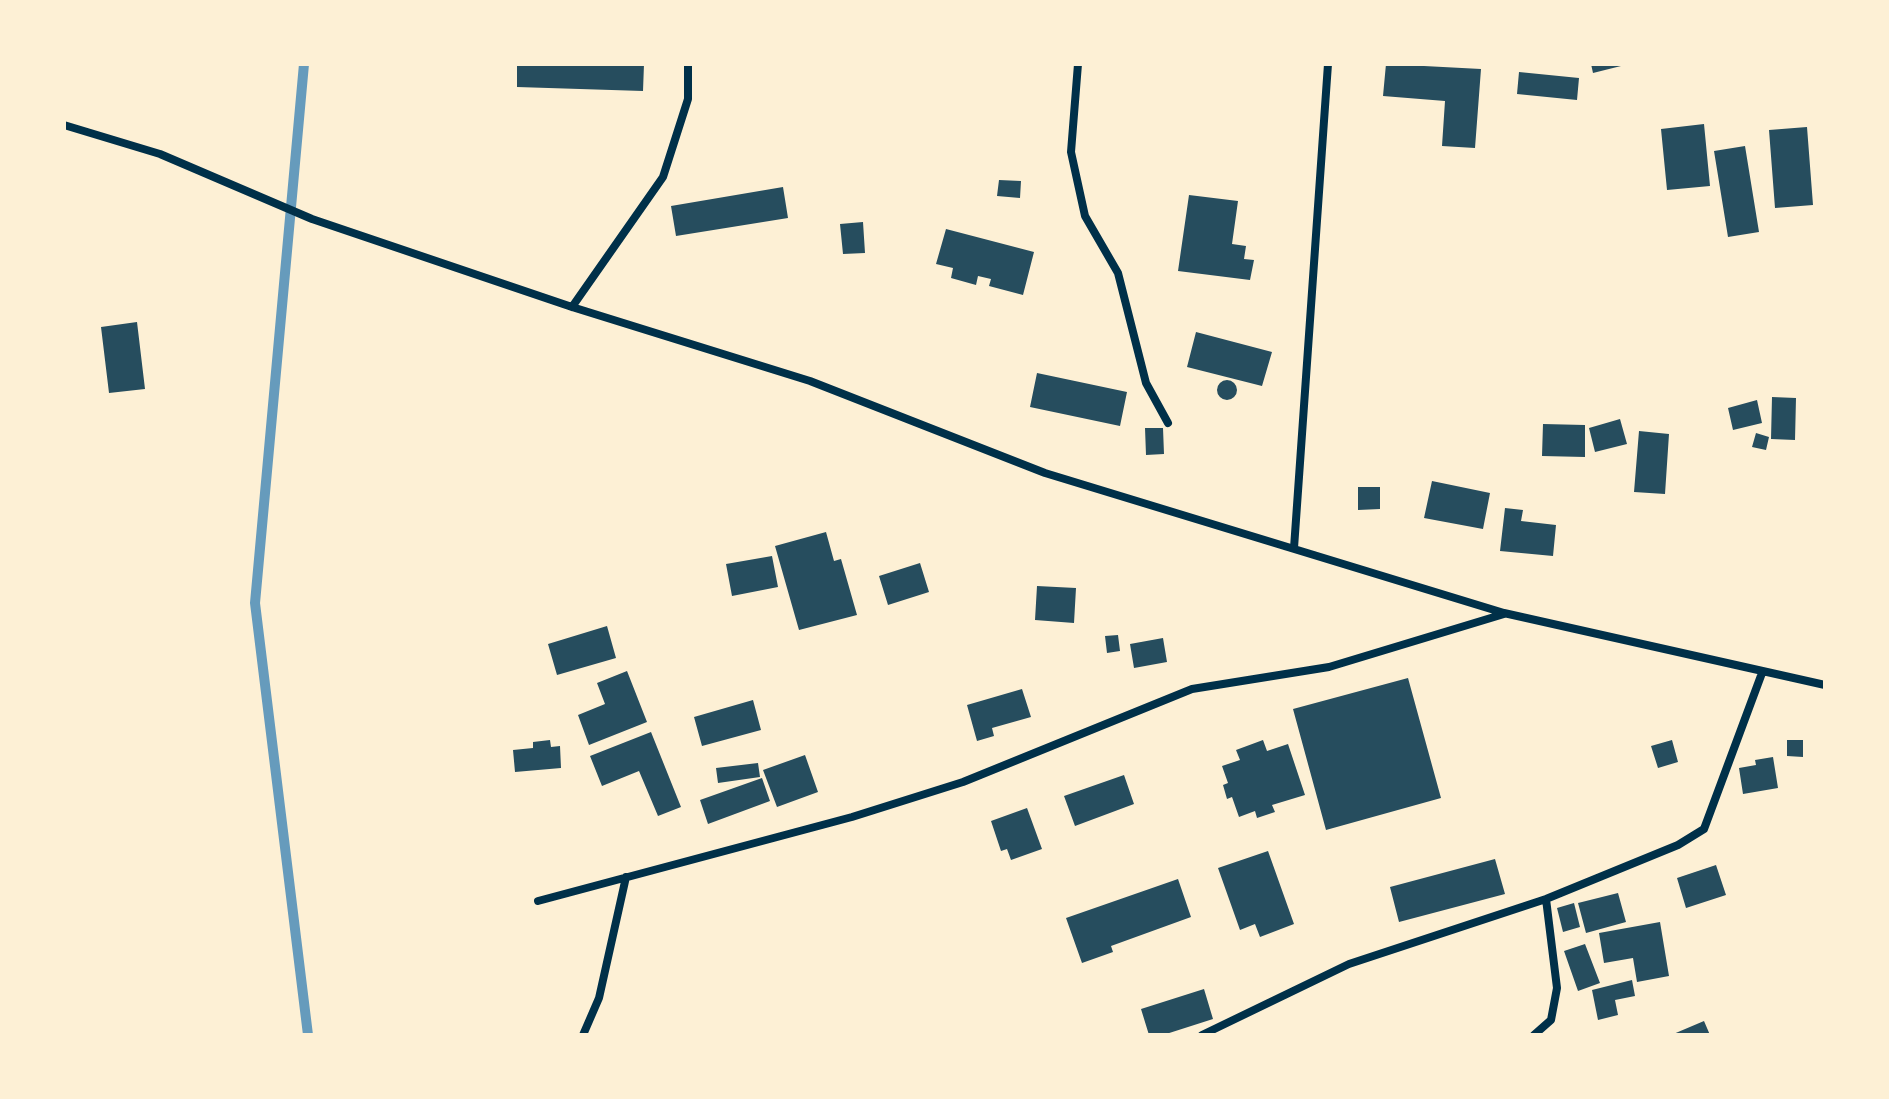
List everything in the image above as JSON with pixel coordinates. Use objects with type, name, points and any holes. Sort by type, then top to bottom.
[{"type":"street","points":[[572,307],[663,177],[688,99],[688,64]]},
{"type":"street","points":[[1078,64],[1071,152],[1085,216],[1118,273],[1146,383],[1168,423]]},
{"type":"street","points":[[1294,548],[1328,64]]},
{"type":"street","points":[[64,125],[160,154],[312,219],[572,307],[810,381],[1045,473],[1504,613],[1825,685]]},
{"type":"street","points":[[538,901],[852,817],[963,782],[1192,689],[1329,667],[1504,613]]},
{"type":"street","points":[[1202,1035],[1349,964],[1546,899],[1678,845],[1704,829],[1762,673]]},
{"type":"street","points":[[583,1035],[599,998],[626,877]]},
{"type":"street","points":[[1534,1035],[1551,1020],[1557,988],[1546,899]]},
{"type":"building","points":[[517,64],[644,64],[643,91],[517,87]]},
{"type":"building","points":[[1386,64],[1481,69],[1475,148],[1442,146],[1445,101],[1383,96]]},
{"type":"building","points":[[1591,64],[1625,64],[1625,65],[1593,73]]},
{"type":"building","points":[[1519,72],[1579,78],[1577,100],[1517,94]]},
{"type":"building","points":[[1704,124],[1710,186],[1667,190],[1661,129]]},
{"type":"building","points":[[1807,127],[1813,205],[1775,208],[1769,130]]},
{"type":"building","points":[[1745,146],[1759,232],[1728,237],[1714,151]]},
{"type":"building","points":[[999,180],[1021,181],[1020,198],[997,196]]},
{"type":"building","points":[[783,187],[788,218],[676,236],[671,206]]},
{"type":"building","points":[[1189,195],[1238,201],[1232,244],[1246,246],[1244,259],[1254,260],[1250,280],[1178,271]]},
{"type":"building","points":[[863,222],[865,253],[843,254],[840,224]]},
{"type":"building","points":[[946,229],[1034,252],[1023,295],[989,286],[991,279],[978,276],[976,285],[951,278],[953,268],[936,264]]},
{"type":"building","points":[[137,322],[145,389],[109,393],[101,327]]},
{"type":"building","points":[[1196,332],[1272,352],[1262,386],[1187,367]]},
{"type":"building","points":[[1037,373],[1127,392],[1120,426],[1030,407]]},
{"type":"building","points":[[1227,380],[1234,383],[1237,390],[1234,397],[1227,400],[1220,397],[1217,390],[1220,383]]},
{"type":"building","points":[[1772,397],[1796,398],[1795,440],[1771,439]]},
{"type":"building","points":[[1757,400],[1762,423],[1733,430],[1728,408]]},
{"type":"building","points":[[1620,419],[1627,444],[1595,452],[1589,428]]},
{"type":"building","points":[[1543,424],[1585,425],[1585,457],[1542,456]]},
{"type":"building","points":[[1145,428],[1163,428],[1164,454],[1146,455]]},
{"type":"building","points":[[1639,431],[1669,434],[1665,494],[1634,492]]},
{"type":"building","points":[[1756,433],[1769,437],[1766,450],[1752,447]]},
{"type":"building","points":[[1432,481],[1490,493],[1483,529],[1424,518]]},
{"type":"building","points":[[1358,487],[1380,487],[1380,509],[1358,510]]},
{"type":"building","points":[[1505,508],[1523,510],[1521,521],[1556,525],[1553,556],[1500,551]]},
{"type":"building","points":[[826,532],[834,561],[841,559],[857,615],[799,630],[775,546]]},
{"type":"building","points":[[772,556],[778,587],[732,596],[726,564]]},
{"type":"building","points":[[920,563],[929,592],[888,605],[879,576]]},
{"type":"building","points":[[1037,586],[1076,588],[1074,623],[1035,620]]},
{"type":"building","points":[[607,626],[616,658],[557,675],[548,644]]},
{"type":"building","points":[[1118,635],[1120,651],[1107,653],[1105,636]]},
{"type":"building","points":[[1163,638],[1167,662],[1134,668],[1130,644]]},
{"type":"building","points":[[627,671],[647,722],[589,745],[578,715],[605,704],[597,683]]},
{"type":"building","points":[[1408,678],[1441,798],[1326,830],[1293,709]]},
{"type":"building","points":[[1022,689],[1031,717],[992,728],[994,736],[977,741],[967,705]]},
{"type":"building","points":[[753,700],[761,730],[702,746],[694,717]]},
{"type":"building","points":[[651,732],[681,807],[658,816],[639,771],[602,786],[590,756]]},
{"type":"building","points":[[550,740],[551,747],[560,746],[561,768],[515,772],[513,750],[533,748],[533,742]]},
{"type":"building","points":[[1263,740],[1267,751],[1288,744],[1305,795],[1272,805],[1275,812],[1257,818],[1255,811],[1239,817],[1232,797],[1227,799],[1223,785],[1228,783],[1222,766],[1240,760],[1236,750]]},
{"type":"building","points":[[1672,740],[1678,762],[1658,768],[1651,746]]},
{"type":"building","points":[[1787,740],[1803,740],[1803,757],[1787,756]]},
{"type":"building","points":[[805,755],[818,792],[777,807],[763,770]]},
{"type":"building","points":[[1773,757],[1778,788],[1743,794],[1739,768],[1756,765],[1755,760]]},
{"type":"building","points":[[758,763],[760,777],[718,783],[716,768]]},
{"type":"building","points":[[1124,775],[1134,804],[1075,826],[1064,796]]},
{"type":"building","points":[[762,778],[770,801],[708,824],[700,800]]},
{"type":"building","points":[[1027,808],[1042,849],[1011,860],[1007,849],[1001,851],[991,821]]},
{"type":"building","points":[[1268,851],[1294,924],[1260,937],[1255,924],[1240,930],[1218,868]]},
{"type":"building","points":[[1495,859],[1505,894],[1399,922],[1390,887]]},
{"type":"building","points":[[1716,865],[1726,895],[1686,908],[1677,878]]},
{"type":"building","points":[[1178,879],[1191,917],[1111,946],[1113,952],[1082,963],[1066,918]]},
{"type":"building","points":[[1618,893],[1626,922],[1586,933],[1578,903]]},
{"type":"building","points":[[1574,903],[1580,927],[1563,932],[1557,908]]},
{"type":"building","points":[[1660,922],[1669,976],[1637,982],[1633,958],[1604,963],[1599,933]]},
{"type":"building","points":[[1585,944],[1600,983],[1578,991],[1564,951]]},
{"type":"building","points":[[1632,980],[1635,996],[1615,1000],[1618,1015],[1598,1020],[1592,990]]},
{"type":"building","points":[[1204,989],[1213,1019],[1163,1035],[1149,1035],[1141,1009]]},
{"type":"building","points":[[1704,1021],[1710,1035],[1671,1035]]},
{"type":"waterway","points":[[304,64],[255,603],[308,1035]]}]
